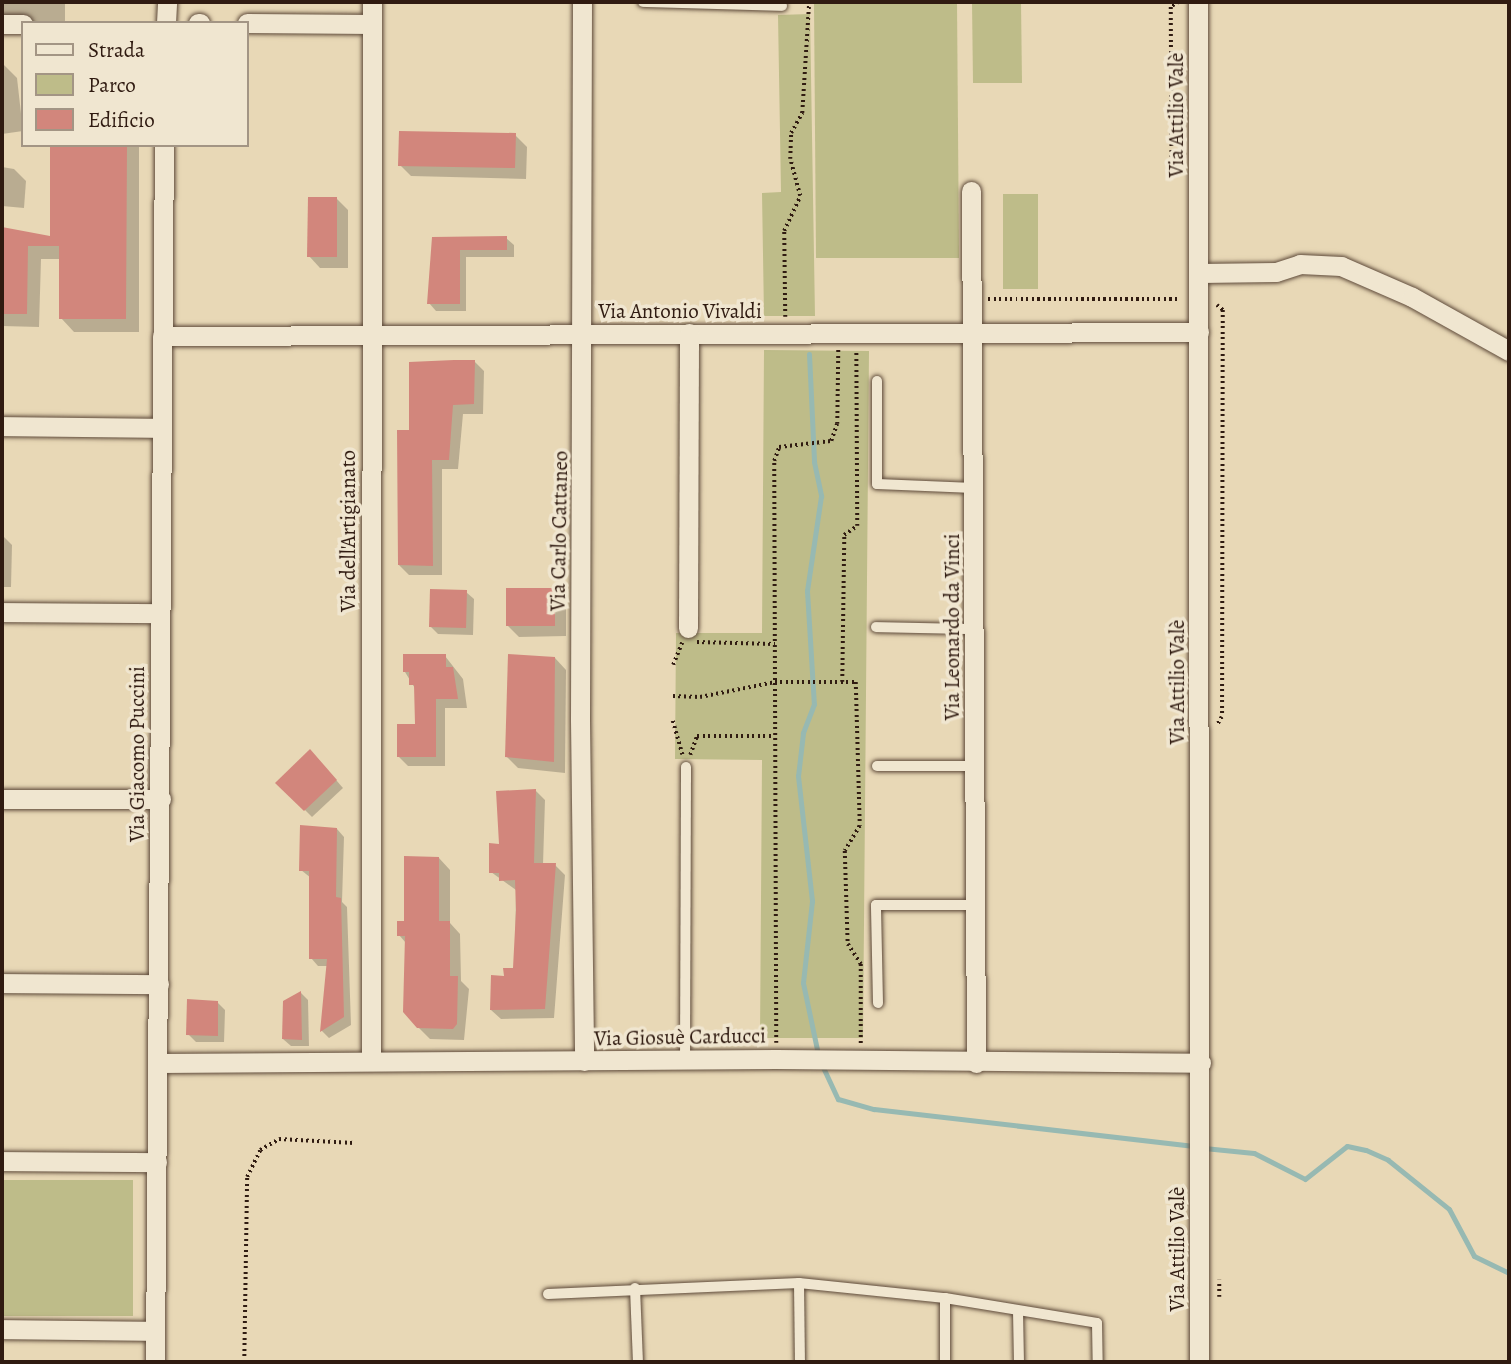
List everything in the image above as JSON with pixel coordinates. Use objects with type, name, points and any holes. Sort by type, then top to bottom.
[{"type":"street","points":[[166,21],[167,2]]},
{"type":"street","name":"Via dell'Artigianato","points":[[371,1061],[372,2]]},
{"type":"street","name":"Via Carlo Cattaneo","points":[[582,2],[580,720],[584,1061]]},
{"type":"street","name":"Via Attilio Valè","points":[[1198,2],[1201,1063],[1199,1362]]},
{"type":"street","points":[[248,23],[372,24]]},
{"type":"street","points":[[2,24],[21,24]]},
{"type":"street","name":"Via Giacomo Puccini","points":[[155,1362],[164,147]]},
{"type":"street","name":"Via Leonardo da Vinci","points":[[971,191],[975,488],[976,1063]]},
{"type":"street","points":[[1200,273],[1269,273],[1300,264],[1341,266],[1412,297],[1509,351]]},
{"type":"street","name":"Via Antonio Vivaldi","points":[[162,336],[1199,332]]},
{"type":"street","points":[[688,628],[689,333]]},
{"type":"street","points":[[2,426],[162,428]]},
{"type":"street","points":[[2,612],[160,613]]},
{"type":"street","points":[[2,799],[160,799]]},
{"type":"street","points":[[2,983],[159,984]]},
{"type":"street","name":"Via Giosuè Carducci","points":[[159,1063],[801,1059],[976,1063],[1201,1063]]},
{"type":"street","points":[[2,1161],[157,1162]]},
{"type":"street","points":[[2,1329],[155,1331]]},
{"type":"lane","points":[[643,2],[782,6]]},
{"type":"lane","points":[[877,381],[877,484],[975,488]]},
{"type":"lane","points":[[876,627],[975,629]]},
{"type":"lane","points":[[877,766],[975,766]]},
{"type":"lane","points":[[685,1060],[686,767]]},
{"type":"lane","points":[[878,1003],[876,905],[975,905]]},
{"type":"lane","points":[[799,1283],[800,1362]]},
{"type":"lane","points":[[548,1294],[635,1288],[799,1283],[945,1298],[1097,1324],[1098,1362]]},
{"type":"lane","points":[[635,1288],[638,1362]]},
{"type":"lane","points":[[945,1298],[945,1362]]},
{"type":"lane","points":[[1018,1311],[1019,1362]]},
{"type":"path","points":[[785,333],[784,231],[800,196],[790,159],[791,134],[802,113],[809,2]]},
{"type":"path","points":[[1179,2],[1171,7],[1172,171],[1186,180]]},
{"type":"path","points":[[973,299],[1199,299],[1211,300],[1223,310],[1222,717],[1216,726]]},
{"type":"path","points":[[776,1059],[774,461],[779,447],[831,441],[837,424],[847,333]]},
{"type":"path","points":[[842,682],[844,535],[857,526],[847,333]]},
{"type":"path","points":[[688,628],[698,644],[775,645]]},
{"type":"path","points":[[673,696],[700,697],[775,682],[856,682],[860,826],[845,851],[848,944],[862,964],[861,1060]]},
{"type":"path","points":[[673,721],[686,767]]},
{"type":"path","points":[[686,767],[696,736],[775,736]]},
{"type":"path","points":[[244,1362],[247,1177],[260,1150],[279,1139],[354,1143]]},
{"type":"green space","points":[[814,2],[957,2],[959,258],[816,258]]},
{"type":"green space","points":[[972,2],[1021,2],[1022,83],[973,83]]},
{"type":"green space","points":[[810,14],[815,316],[764,316],[762,193],[781,192],[778,15]]},
{"type":"green space","points":[[1003,194],[1038,194],[1038,289],[1003,289]]},
{"type":"green space","points":[[764,350],[869,351],[863,1038],[760,1038],[762,760],[675,759],[676,633],[762,633]]},
{"type":"green space","points":[[2,1180],[133,1180],[133,1316],[2,1316]]},
{"type":"building","points":[[399,131],[516,133],[515,168],[398,166]]},
{"type":"building","points":[[50,147],[127,147],[126,319],[59,319],[59,246],[28,246],[27,314],[2,314],[2,227],[50,236]]},
{"type":"building","points":[[308,197],[337,197],[337,257],[307,257]]},
{"type":"building","points":[[507,236],[507,250],[460,250],[460,304],[427,304],[432,237]]},
{"type":"building","points":[[475,360],[474,404],[453,405],[449,460],[432,460],[433,566],[398,565],[397,430],[409,430],[409,362]]},
{"type":"building","points":[[506,588],[555,588],[555,626],[506,626]]},
{"type":"building","points":[[430,589],[467,590],[466,628],[429,627]]},
{"type":"building","points":[[403,654],[446,654],[446,667],[453,667],[458,699],[436,699],[436,757],[397,757],[397,724],[415,724],[414,685],[409,685],[409,672],[403,672]]},
{"type":"building","points":[[508,654],[555,657],[554,762],[505,757]]},
{"type":"building","points":[[310,749],[337,780],[304,811],[275,783]]},
{"type":"building","points":[[536,789],[534,863],[556,863],[545,1009],[490,1010],[491,975],[504,976],[503,968],[513,968],[516,910],[515,880],[499,881],[499,873],[489,873],[489,843],[499,844],[496,791]]},
{"type":"building","points":[[300,825],[337,828],[336,897],[341,898],[344,1017],[320,1032],[327,959],[309,959],[309,871],[299,871]]},
{"type":"building","points":[[404,856],[439,857],[439,921],[450,921],[450,976],[458,976],[457,1024],[453,1029],[417,1028],[403,1012],[405,936],[397,936],[397,921],[404,921]]},
{"type":"building","points":[[301,991],[302,1040],[282,1039],[283,1001]]},
{"type":"building","points":[[187,999],[218,1001],[218,1036],[186,1035]]},
{"type":"waterway","points":[[809,354],[814,462],[821,496],[807,591],[814,704],[803,733],[798,776],[812,901],[803,983],[818,1054]]},
{"type":"waterway","points":[[821,1063],[838,1099],[874,1109],[1194,1146]]},
{"type":"waterway","points":[[1204,1148],[1254,1153],[1305,1179],[1347,1146],[1366,1150],[1388,1160],[1449,1209],[1474,1256],[1509,1273]]}]
